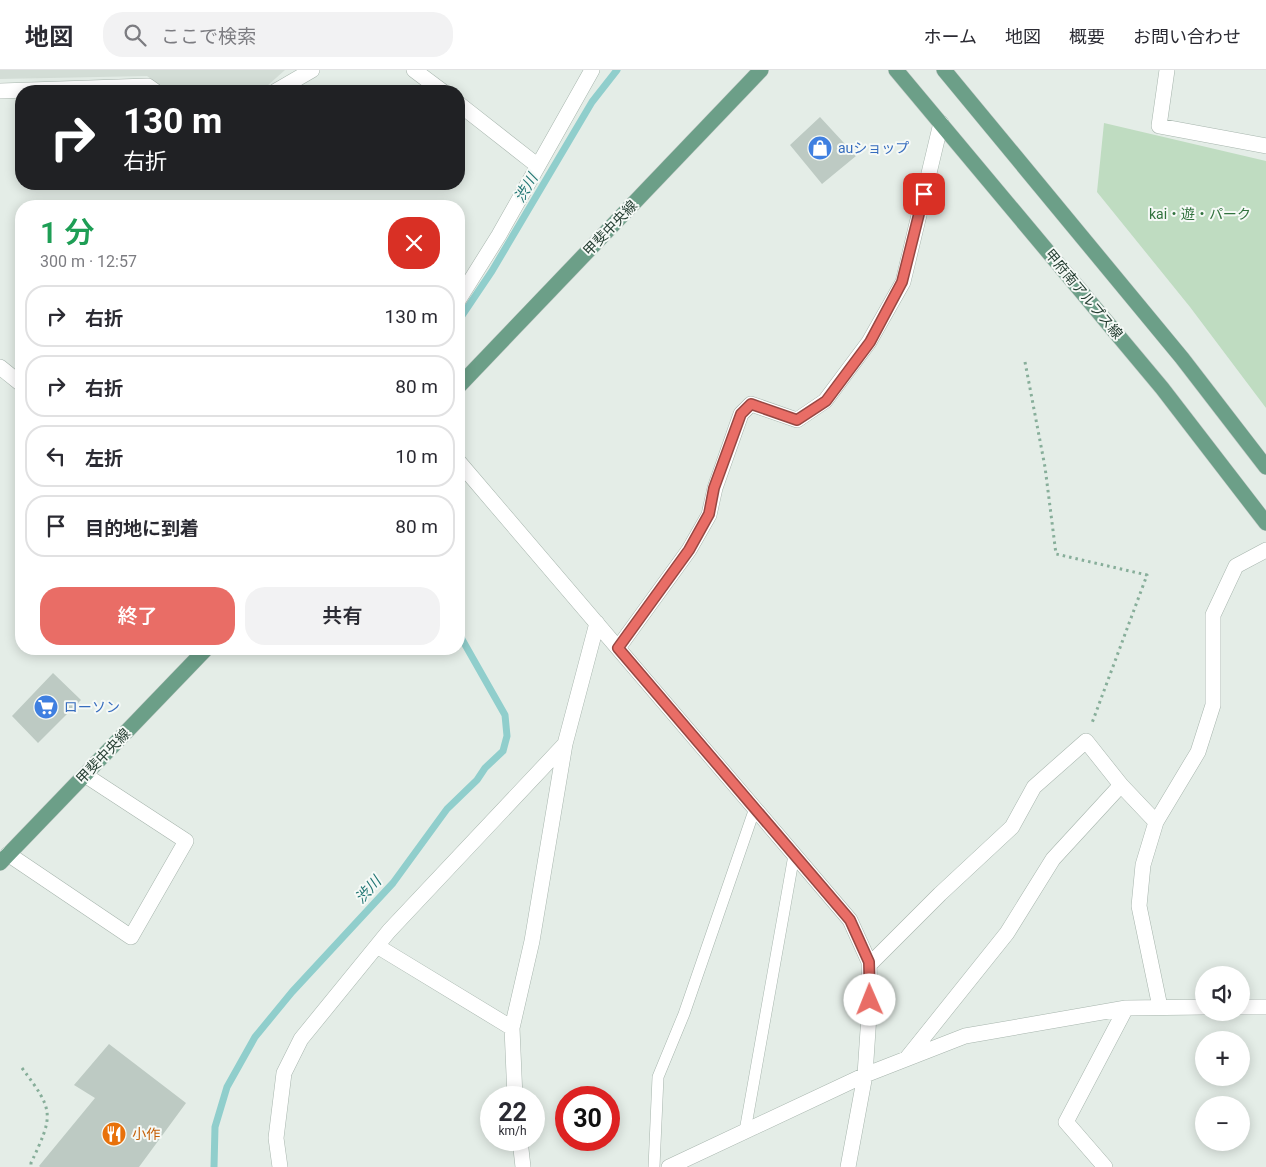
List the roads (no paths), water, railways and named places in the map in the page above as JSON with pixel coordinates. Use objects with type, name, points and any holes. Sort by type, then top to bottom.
[{"type":"main road","name":"甲斐中央線","points":[[465,380],[761,70]]},
{"type":"main road","name":"甲府南アルプス線","points":[[896,70],[1162,388],[1266,523]]},
{"type":"main road","points":[[944,70],[1182,358],[1266,467]]},
{"type":"main road","name":"甲斐中央線","points":[[4,859],[200,655]]},
{"type":"street","points":[[286,85],[312,70]]},
{"type":"street","points":[[414,70],[437,81]]},
{"type":"street","points":[[465,289],[499,235],[592,70]]},
{"type":"street","points":[[1167,70],[1159,126],[1266,146]]},
{"type":"street","points":[[0,92],[15,91]]},
{"type":"street","points":[[465,109],[538,166]]},
{"type":"street","points":[[618,648],[689,550],[709,514],[714,488],[741,414],[751,404],[797,420],[826,401],[870,342],[902,282],[941,123]]},
{"type":"street","points":[[0,367],[15,379]]},
{"type":"street","points":[[465,469],[850,920],[869,965],[870,1000],[865,1074],[848,1167]]},
{"type":"street","points":[[1160,1008],[1139,906],[1143,864],[1156,822],[1198,752],[1213,705],[1213,615],[1236,566],[1266,550]]},
{"type":"street","points":[[514,1086],[512,1028],[532,941],[565,744],[597,623]]},
{"type":"street","points":[[869,965],[940,894],[1012,827],[1034,787],[1086,741],[1121,785],[1156,822]]},
{"type":"street","points":[[280,1167],[276,1138],[284,1073],[301,1038],[377,946],[565,744]]},
{"type":"street","points":[[4,859],[131,937],[186,841],[85,775]]},
{"type":"street","points":[[906,1059],[1006,932],[1053,859],[1121,785]]},
{"type":"street","points":[[377,946],[512,1028]]},
{"type":"street","points":[[670,1167],[865,1074],[965,1036],[1126,1008],[1195,1007]]},
{"type":"street","points":[[1250,1007],[1266,1007]]},
{"type":"street","points":[[1104,1167],[1066,1122],[1126,1008]]},
{"type":"street","points":[[521,1151],[523,1167]]},
{"type":"lane","points":[[654,1167],[658,1077],[684,1014],[755,808]]},
{"type":"lane","points":[[745,1131],[794,855]]},
{"type":"waterway","name":"渋川","points":[[465,311],[492,271],[592,102],[617,70]]},
{"type":"waterway","name":"渋川","points":[[214,1167],[215,1127],[227,1087],[255,1037],[292,992],[393,883],[447,809],[503,751],[507,736],[505,715],[465,645]]},
{"type":"place","name":"auショップ","points":[[820,148]]},
{"type":"place","name":"ローソン","points":[[46,707]]},
{"type":"place","name":"小作","points":[[114,1134]]},
{"type":"park label","name":"kai・遊・パーク","points":[[1200,214]]}]
